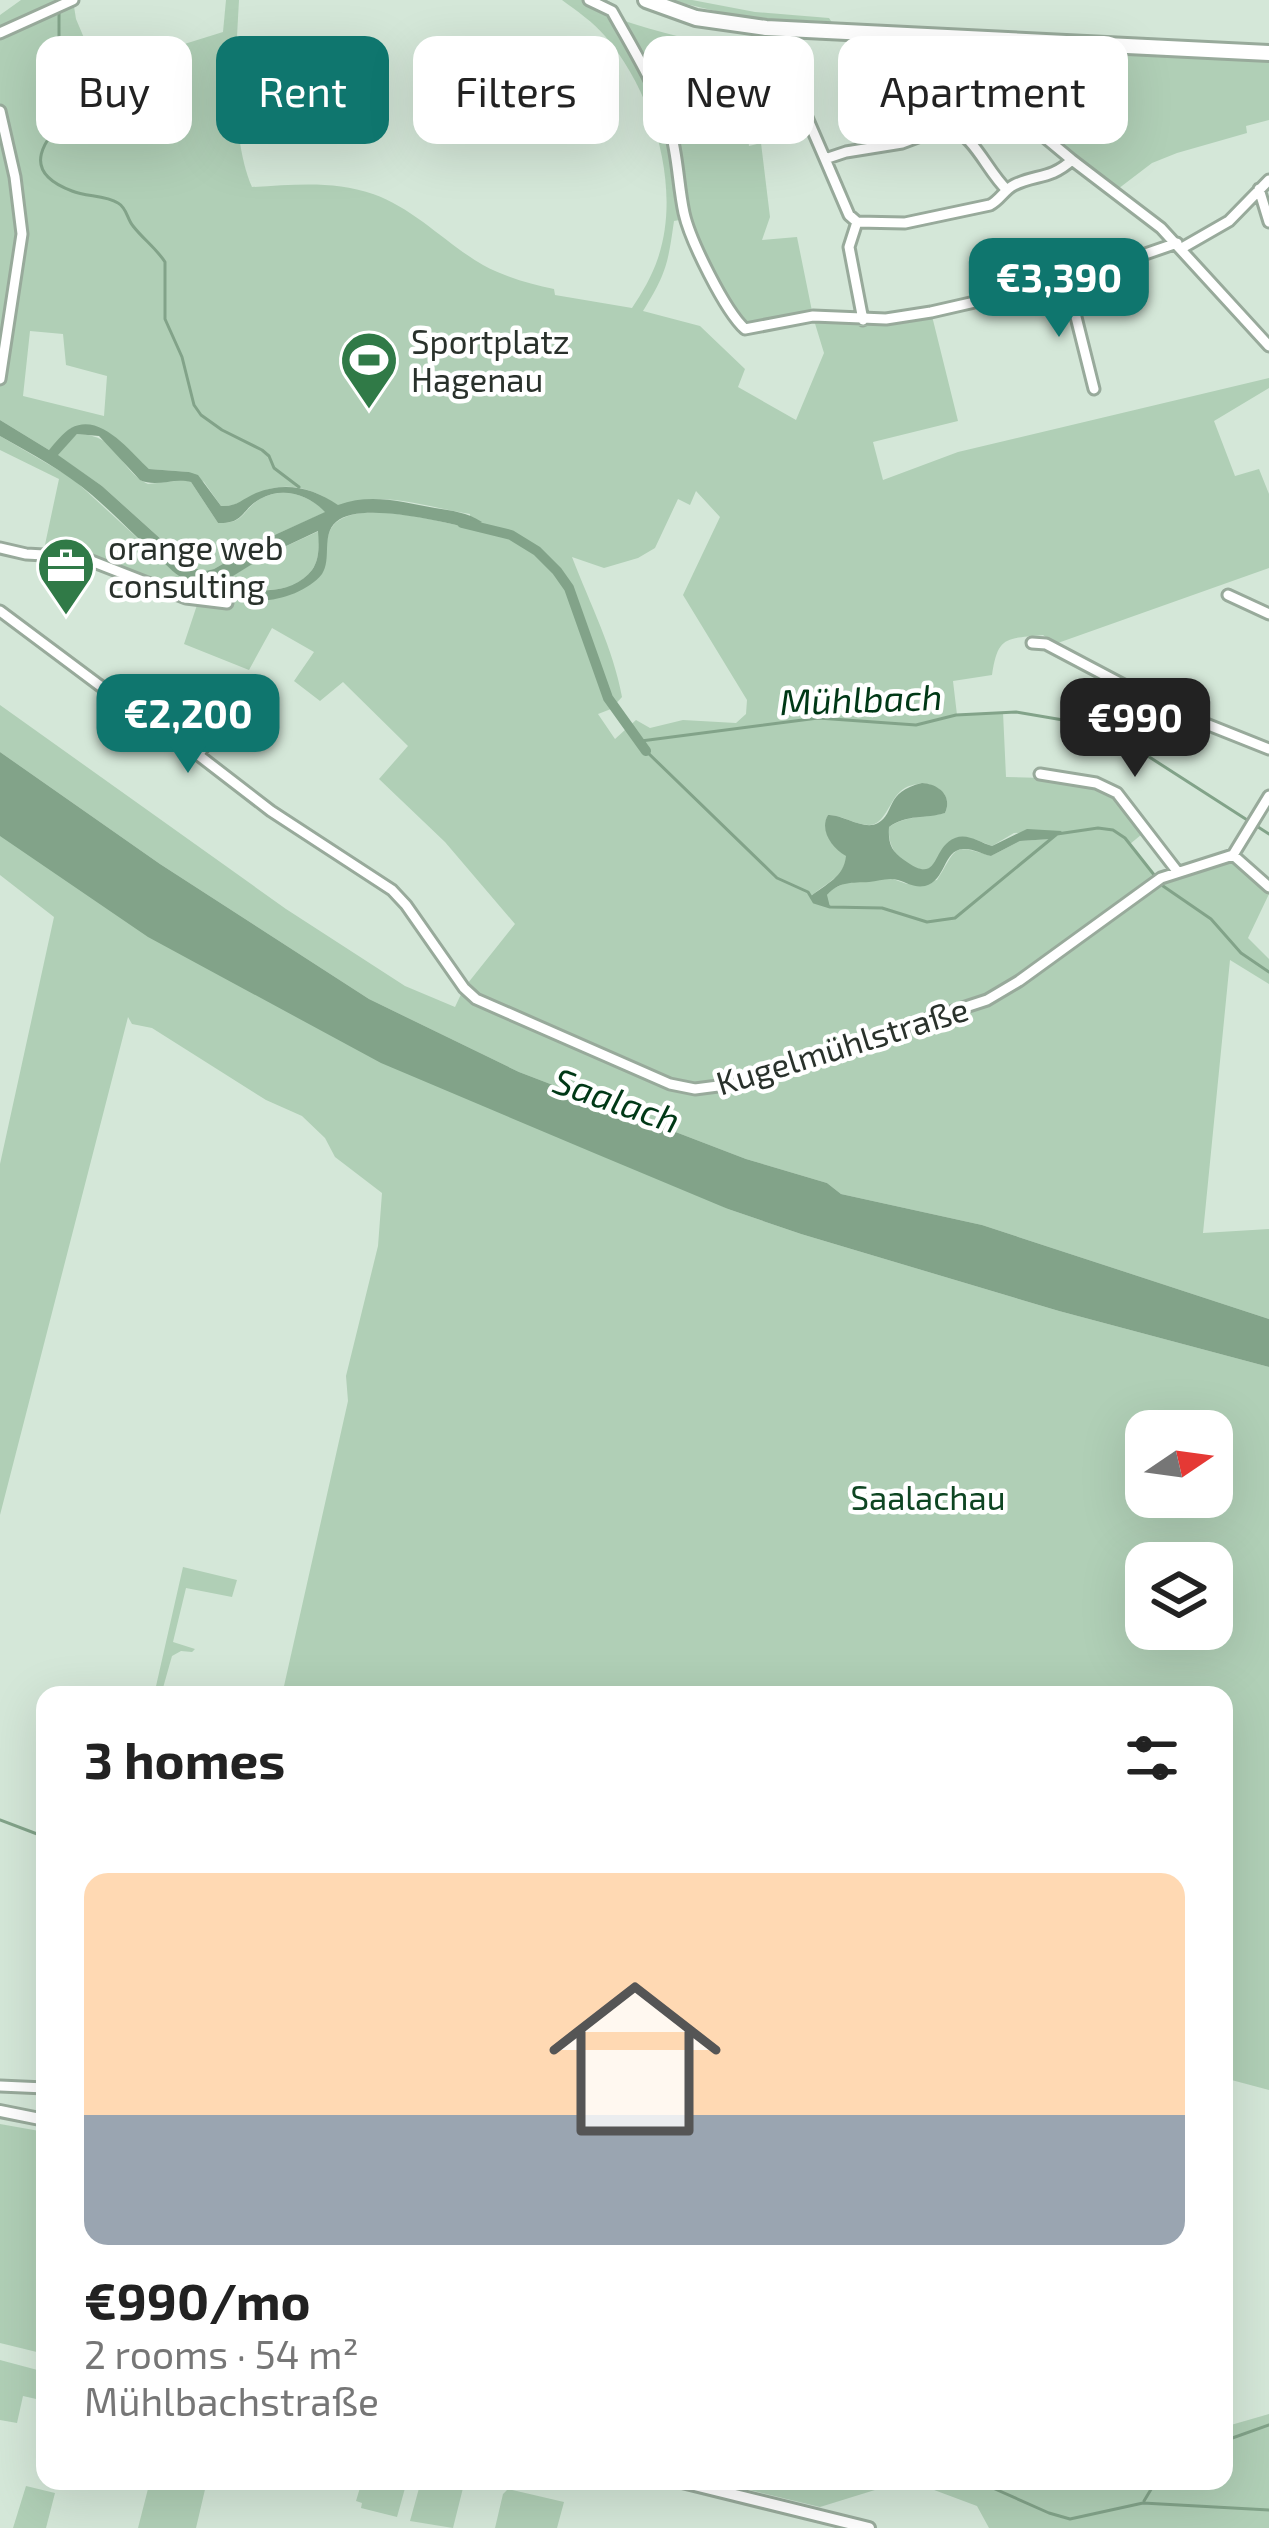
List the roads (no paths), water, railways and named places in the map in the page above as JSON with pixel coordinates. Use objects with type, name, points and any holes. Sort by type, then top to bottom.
[{"type":"main road","points":[[646,0],[696,18],[766,28],[909,36]]},
{"type":"main road","points":[[1128,47],[1269,53]]},
{"type":"street","points":[[0,33],[73,0]]},
{"type":"street","points":[[590,0],[614,5],[661,105],[674,146],[688,226],[716,289],[736,321],[749,330],[813,316],[863,320],[931,312],[1067,281],[1180,246],[1228,221],[1269,180]]},
{"type":"street","points":[[0,111],[22,234],[0,380]]},
{"type":"street","points":[[814,134],[848,215],[857,222],[905,223],[994,203],[1007,190],[1053,175],[1072,160]]},
{"type":"street","points":[[825,159],[895,144]]},
{"type":"street","points":[[971,144],[1007,190]]},
{"type":"street","points":[[1053,144],[1161,228],[1269,346]]},
{"type":"street","points":[[1258,189],[1269,221]]},
{"type":"street","points":[[857,222],[849,247],[863,320]]},
{"type":"street","points":[[1067,281],[1094,389]]},
{"type":"street","points":[[0,548],[80,557],[186,598],[227,603]]},
{"type":"street","points":[[1228,596],[1269,614]]},
{"type":"street","points":[[0,611],[198,755],[213,731],[209,713],[159,700],[140,710]]},
{"type":"street","points":[[1032,643],[1046,644],[1171,710],[1269,749]]},
{"type":"street","name":"Kugelmühlstraße","points":[[198,755],[271,811],[376,878],[406,905],[476,999],[670,1084],[695,1089],[741,1083],[987,1000],[1148,886],[1177,871],[1233,854]]},
{"type":"street","points":[[1040,774],[1096,783],[1117,793],[1177,871]]},
{"type":"street","points":[[1269,796],[1233,854],[1269,887]]},
{"type":"street","points":[[0,2086],[36,2088]]},
{"type":"street","points":[[0,2110],[36,2118]]},
{"type":"street","points":[[715,2490],[869,2528]]},
{"type":"waterway","points":[[59,13],[59,38],[80,63],[83,97],[44,146],[43,170],[72,191],[123,208],[165,262],[165,319],[182,357],[194,405],[222,430],[262,450],[274,468],[299,487]]},
{"type":"waterway","points":[[462,523],[511,535],[557,571],[569,588],[608,698],[646,751]]},
{"type":"waterway","name":"Mühlbach","points":[[641,741],[818,718],[916,725],[956,715],[1016,712],[1069,721],[1126,742],[1269,834]]},
{"type":"waterway","points":[[646,751],[777,878],[830,907],[882,908],[927,922],[955,918],[1057,834],[1098,828],[1125,838],[1155,876]]},
{"type":"waterway","points":[[1163,886],[1211,919],[1241,953],[1269,972]]},
{"type":"waterway","points":[[0,1820],[36,1834]]},
{"type":"waterway","points":[[1233,2438],[1269,2425]]},
{"type":"waterway","points":[[997,2490],[1070,2519],[1143,2503],[1269,2510]]},
{"type":"waterway","points":[[1144,2501],[1151,2490]]},
{"type":"place","name":"Sportplatz Hagenau","points":[[369,411]]},
{"type":"place","name":"orange web consulting","points":[[66,617]]},
{"type":"water label","name":"Saalach","points":[[617,1099]]},
{"type":"park label","name":"Saalachau","points":[[928,1497]]}]
